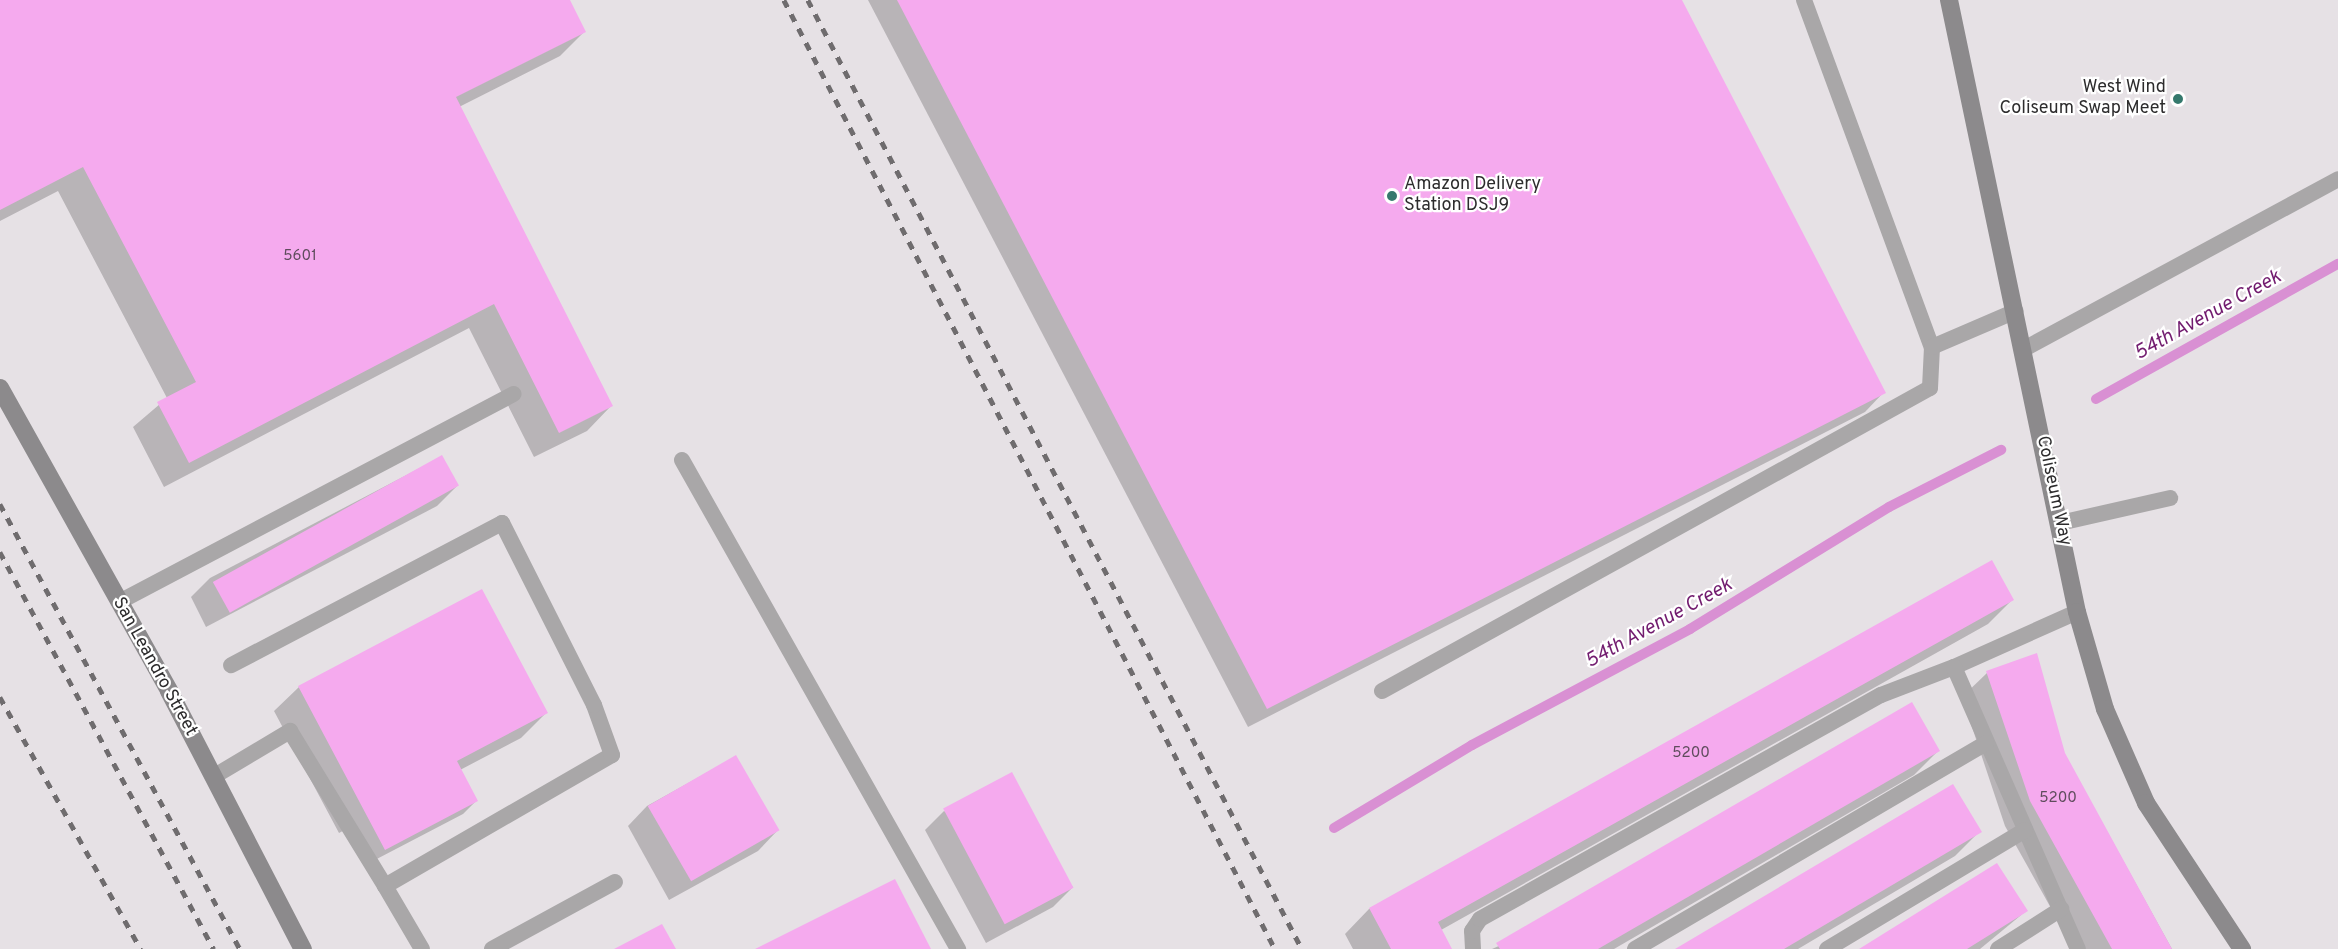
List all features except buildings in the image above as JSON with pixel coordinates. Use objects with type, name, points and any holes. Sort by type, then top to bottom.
[{"type":"street","name":"Coliseum Way","points":[[1949,0],[2024,349],[2077,612],[2105,708],[2146,803],[2242,949]]},
{"type":"street","name":"San Leandro Street","points":[[0,388],[119,602],[303,949]]},
{"type":"lane","points":[[1382,691],[1930,388],[1932,347],[1803,0]]},
{"type":"lane","points":[[2024,349],[2338,179]]},
{"type":"lane","points":[[1932,347],[2016,311]]},
{"type":"lane","points":[[119,602],[513,394]]},
{"type":"lane","points":[[682,460],[958,949]]},
{"type":"lane","points":[[2060,523],[2170,498]]},
{"type":"lane","points":[[231,665],[502,523],[594,705],[612,755],[385,886]]},
{"type":"lane","points":[[1473,949],[1472,931],[1480,919],[1881,695],[1954,667],[2077,612]]},
{"type":"lane","points":[[1954,667],[2078,949]]},
{"type":"lane","points":[[213,777],[290,731],[422,949]]},
{"type":"lane","points":[[1635,949],[1986,742]]},
{"type":"lane","points":[[1827,949],[2025,830]]},
{"type":"lane","points":[[492,949],[615,882]]},
{"type":"lane","points":[[1998,949],[2061,909]]},
{"type":"waterway","name":"54th Avenue Creek","points":[[2096,399],[2338,264]]},
{"type":"waterway","name":"54th Avenue Creek","points":[[1334,828],[1472,745],[1690,629],[1889,507],[2001,450]]},
{"type":"railway","points":[[784,0],[1275,949]]},
{"type":"railway","points":[[808,0],[1302,949]]},
{"type":"railway","points":[[0,504],[240,949]]},
{"type":"railway","points":[[0,552],[214,949]]},
{"type":"railway","points":[[0,697],[141,949]]},
{"type":"place","name":"West Wind Coliseum Swap Meet","points":[[2178,99]]},
{"type":"place","name":"Amazon Delivery Station DSJ9","points":[[1392,196]]}]
